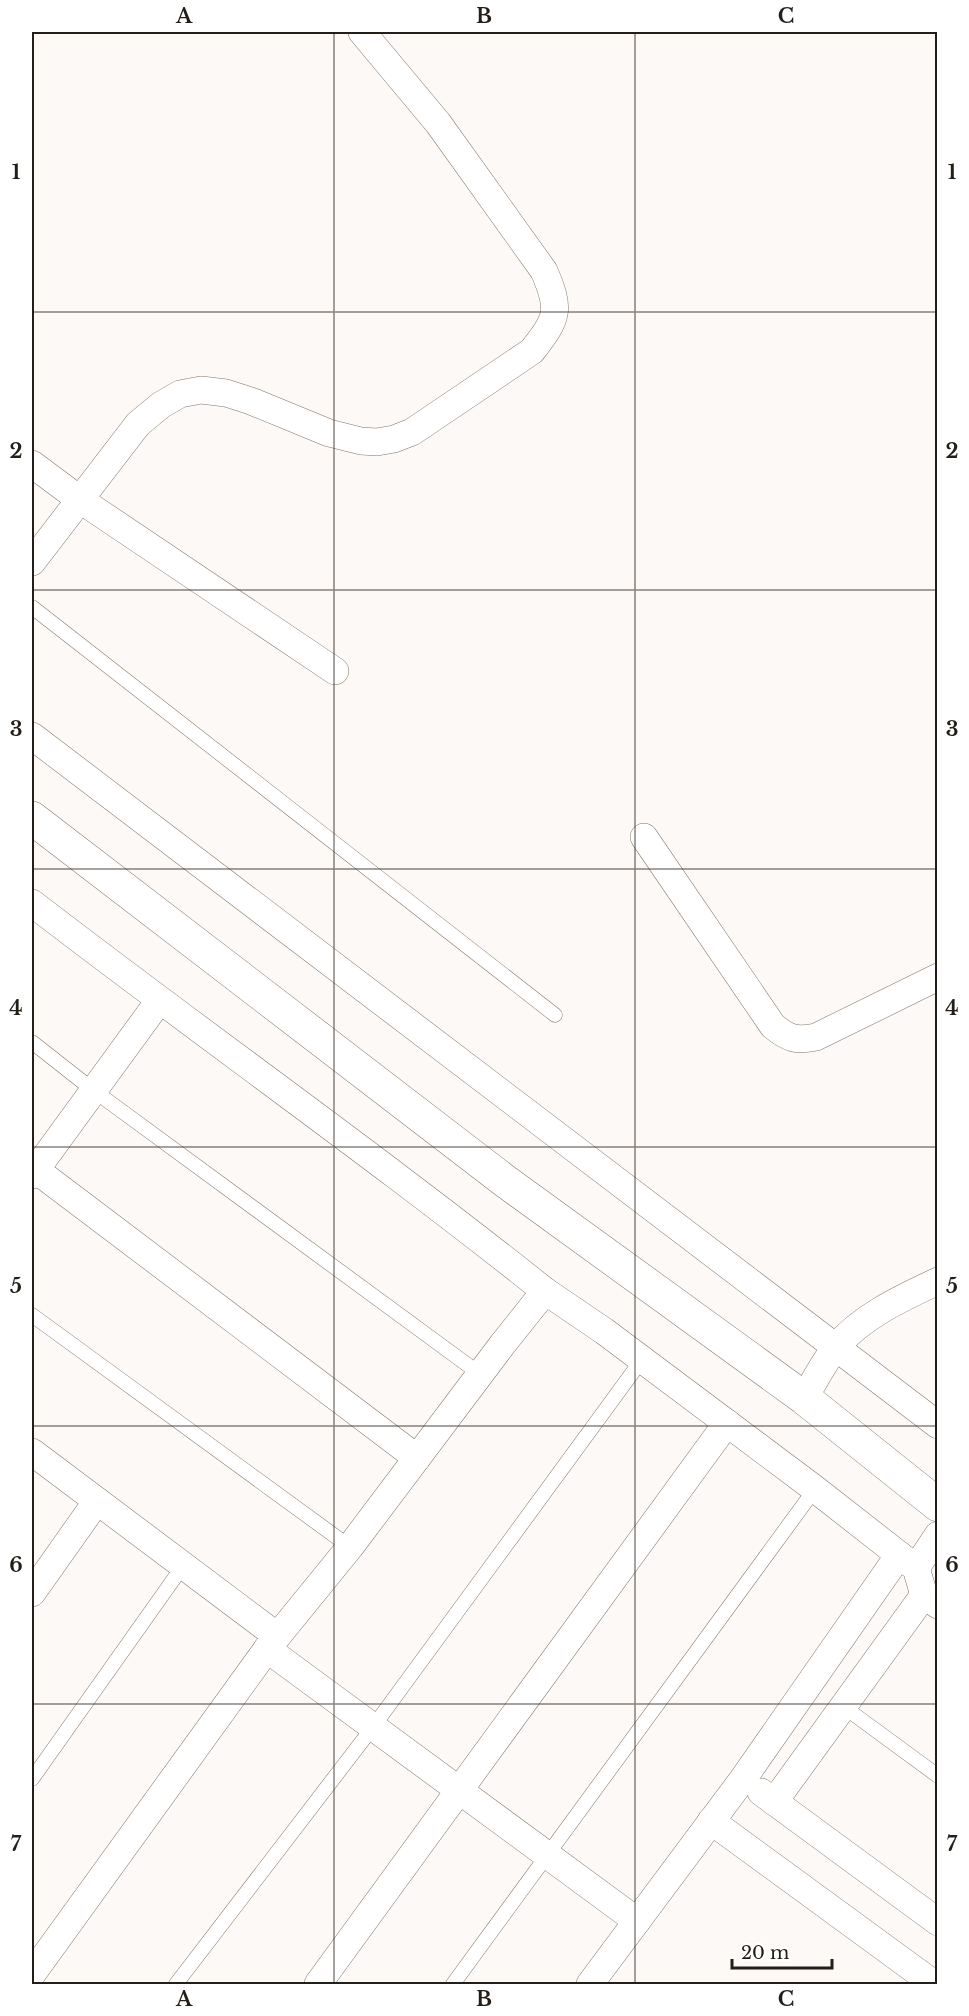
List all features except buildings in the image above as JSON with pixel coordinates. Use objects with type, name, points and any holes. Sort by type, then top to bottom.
[{"type":"street","points":[[32,562],[138,424],[161,405],[180,394],[201,390],[226,393],[345,438],[377,442],[412,432],[532,351],[545,334],[555,316],[554,294],[544,271],[438,123],[362,32]]},
{"type":"street","points":[[32,465],[335,671]]},
{"type":"street","points":[[32,736],[938,1425]]},
{"type":"street","points":[[32,818],[505,1180],[804,1398],[938,1505]]},
{"type":"street","points":[[644,837],[773,1026],[785,1035],[801,1040],[816,1037],[938,977]]},
{"type":"street","points":[[32,903],[545,1291],[604,1331],[815,1489],[908,1562],[931,1600],[844,1707],[774,1802]]},
{"type":"street","points":[[159,1001],[33,1171],[417,1458]]},
{"type":"street","points":[[804,1398],[836,1348],[850,1333],[901,1298],[938,1281]]},
{"type":"street","points":[[32,1974],[272,1643],[350,1547],[545,1291]]},
{"type":"street","points":[[318,1984],[727,1424]]},
{"type":"street","points":[[32,1452],[183,1566],[373,1727],[637,1921]]},
{"type":"street","points":[[32,1593],[97,1501]]},
{"type":"street","points":[[590,1984],[908,1562],[938,1535]]},
{"type":"street","points":[[743,1779],[938,1922]]},
{"type":"street","points":[[711,1821],[934,1984]]},
{"type":"lane","points":[[32,608],[555,1015]]},
{"type":"lane","points":[[32,1042],[93,1090],[480,1374]]},
{"type":"lane","points":[[32,1315],[350,1547]]},
{"type":"lane","points":[[176,1984],[373,1727],[641,1360]]},
{"type":"lane","points":[[453,1984],[549,1856],[815,1489]]},
{"type":"lane","points":[[32,1779],[183,1566]]},
{"type":"lane","points":[[844,1707],[938,1776]]}]
